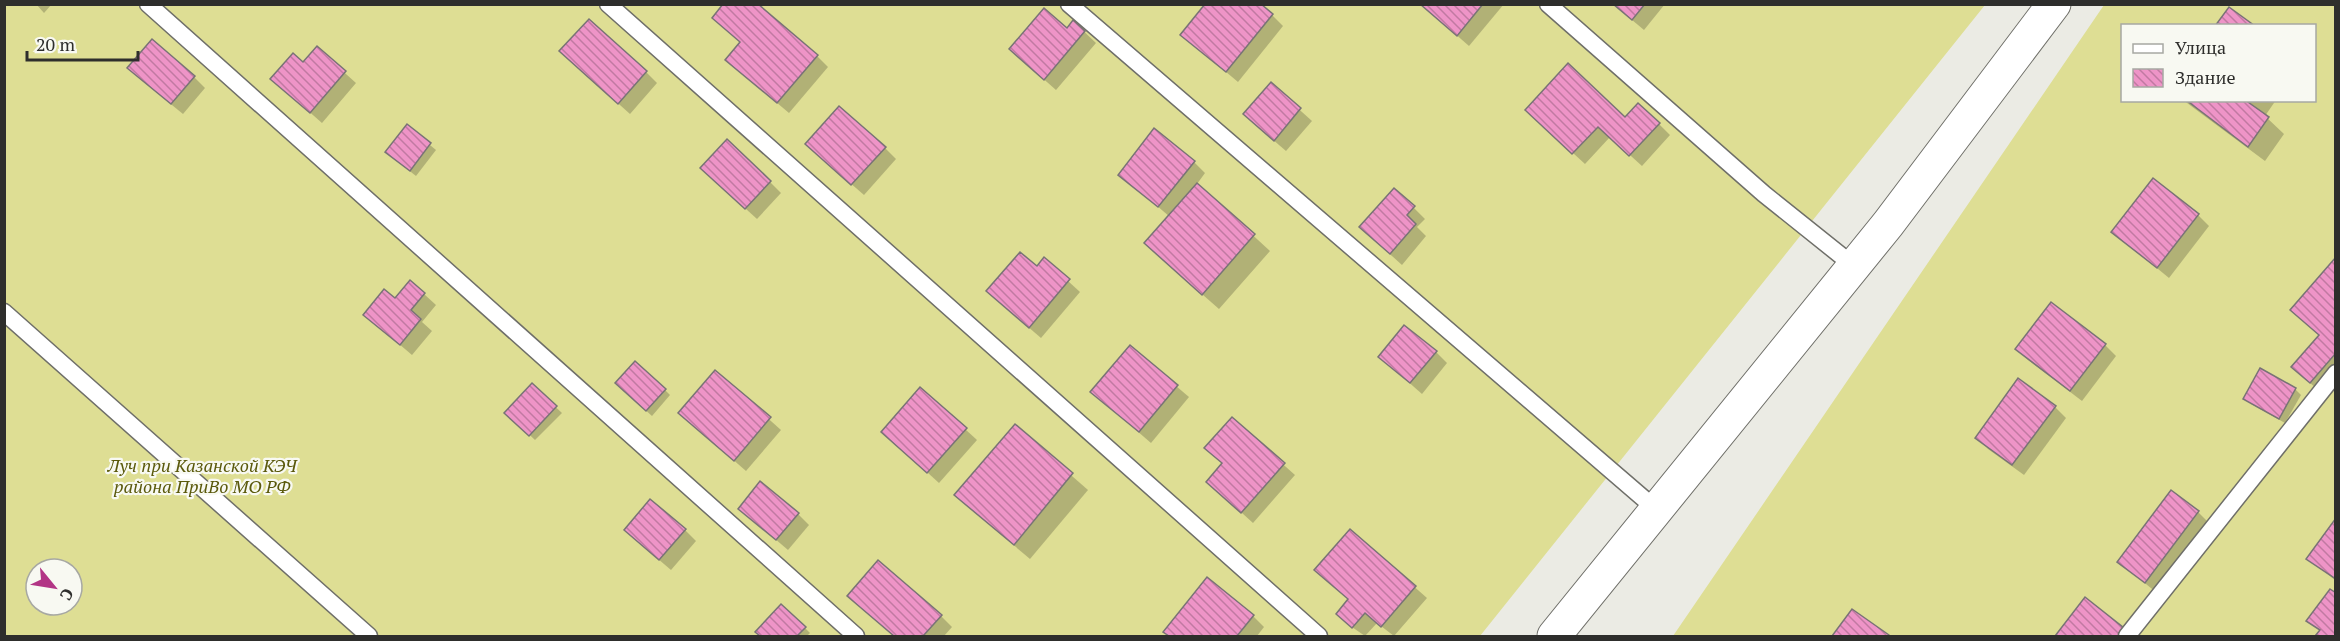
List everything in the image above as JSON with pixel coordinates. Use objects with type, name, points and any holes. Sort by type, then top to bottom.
[{"type":"street","points":[[1554,636],[1888,224],[2046,7]]},
{"type":"lane","points":[[148,4],[856,636]]},
{"type":"lane","points":[[608,4],[1319,636]]},
{"type":"lane","points":[[1069,4],[1657,510]]},
{"type":"lane","points":[[1548,4],[1764,194],[1854,266]]},
{"type":"lane","points":[[4,312],[369,636]]},
{"type":"lane","points":[[2127,636],[2336,373]]},
{"type":"green space","name":"Луч при Казанской КЭЧ района ПриВо МО РФ","points":[[4,5],[1985,5],[1480,636],[5,636]]},
{"type":"green space","points":[[2104,5],[2335,5],[2335,636],[1673,636]]},
{"type":"building","points":[[723,4],[758,4],[818,55],[777,103],[725,60],[740,42],[712,18]]},
{"type":"building","points":[[1205,4],[1261,4],[1273,14],[1226,72],[1180,35]]},
{"type":"building","points":[[1420,4],[1483,4],[1457,36]]},
{"type":"building","points":[[1613,4],[1645,4],[1632,20]]},
{"type":"building","points":[[2229,7],[2252,24],[2216,24]]},
{"type":"building","points":[[1044,8],[1067,28],[1073,20],[1085,31],[1044,80],[1009,49]]},
{"type":"building","points":[[589,19],[647,71],[618,104],[559,51]]},
{"type":"building","points":[[152,39],[195,76],[171,104],[127,68]]},
{"type":"building","points":[[317,46],[346,71],[310,113],[270,79],[293,53],[303,62]]},
{"type":"building","points":[[1568,63],[1625,117],[1638,103],[1660,123],[1629,156],[1598,127],[1572,154],[1525,110]]},
{"type":"building","points":[[1271,82],[1301,108],[1274,141],[1243,114]]},
{"type":"building","points":[[2189,102],[2248,102],[2269,117],[2248,147]]},
{"type":"building","points":[[839,106],[886,147],[851,185],[805,144]]},
{"type":"building","points":[[407,124],[431,143],[410,171],[385,152]]},
{"type":"building","points":[[1154,128],[1195,161],[1158,207],[1118,175]]},
{"type":"building","points":[[727,139],[771,181],[745,209],[700,168]]},
{"type":"building","points":[[2153,178],[2199,214],[2157,268],[2111,232]]},
{"type":"building","points":[[1197,183],[1255,234],[1202,295],[1144,243]]},
{"type":"building","points":[[1394,188],[1415,206],[1407,215],[1416,224],[1390,254],[1359,227]]},
{"type":"building","points":[[1020,252],[1037,266],[1044,257],[1070,279],[1029,328],[986,291]]},
{"type":"building","points":[[2336,257],[2336,353],[2310,383],[2291,367],[2319,335],[2290,310]]},
{"type":"building","points":[[410,280],[425,293],[411,310],[421,319],[400,345],[363,315],[384,289],[395,298]]},
{"type":"building","points":[[2051,302],[2106,344],[2070,391],[2015,349]]},
{"type":"building","points":[[1404,325],[1437,351],[1410,383],[1378,357]]},
{"type":"building","points":[[1130,345],[1178,385],[1139,432],[1090,392]]},
{"type":"building","points":[[635,361],[666,389],[646,411],[615,383]]},
{"type":"building","points":[[2260,368],[2296,388],[2279,419],[2243,399]]},
{"type":"building","points":[[715,370],[771,417],[734,461],[678,413]]},
{"type":"building","points":[[2018,378],[2056,406],[2012,465],[1975,438]]},
{"type":"building","points":[[532,383],[557,406],[529,436],[504,413]]},
{"type":"building","points":[[920,387],[967,428],[927,473],[881,432]]},
{"type":"building","points":[[1232,417],[1285,463],[1241,513],[1206,482],[1222,463],[1204,448]]},
{"type":"building","points":[[1015,424],[1073,473],[1014,545],[954,495]]},
{"type":"building","points":[[760,481],[799,513],[776,540],[738,509]]},
{"type":"building","points":[[2171,490],[2199,511],[2145,583],[2117,562]]},
{"type":"building","points":[[650,499],[686,529],[659,560],[624,530]]},
{"type":"building","points":[[2336,518],[2336,579],[2306,559]]},
{"type":"building","points":[[1350,529],[1416,586],[1381,627],[1365,613],[1352,628],[1336,614],[1348,599],[1314,570]]},
{"type":"building","points":[[878,560],[942,615],[923,636],[894,636],[847,596]]},
{"type":"building","points":[[1207,577],[1254,615],[1237,636],[1169,636],[1163,632]]},
{"type":"building","points":[[2330,589],[2336,593],[2336,636],[2315,636],[2320,630],[2306,621]]},
{"type":"building","points":[[2085,597],[2124,628],[2118,636],[2055,636]]},
{"type":"building","points":[[781,604],[806,627],[797,636],[760,636],[755,632]]},
{"type":"building","points":[[1852,609],[1889,635],[1832,636]]}]
